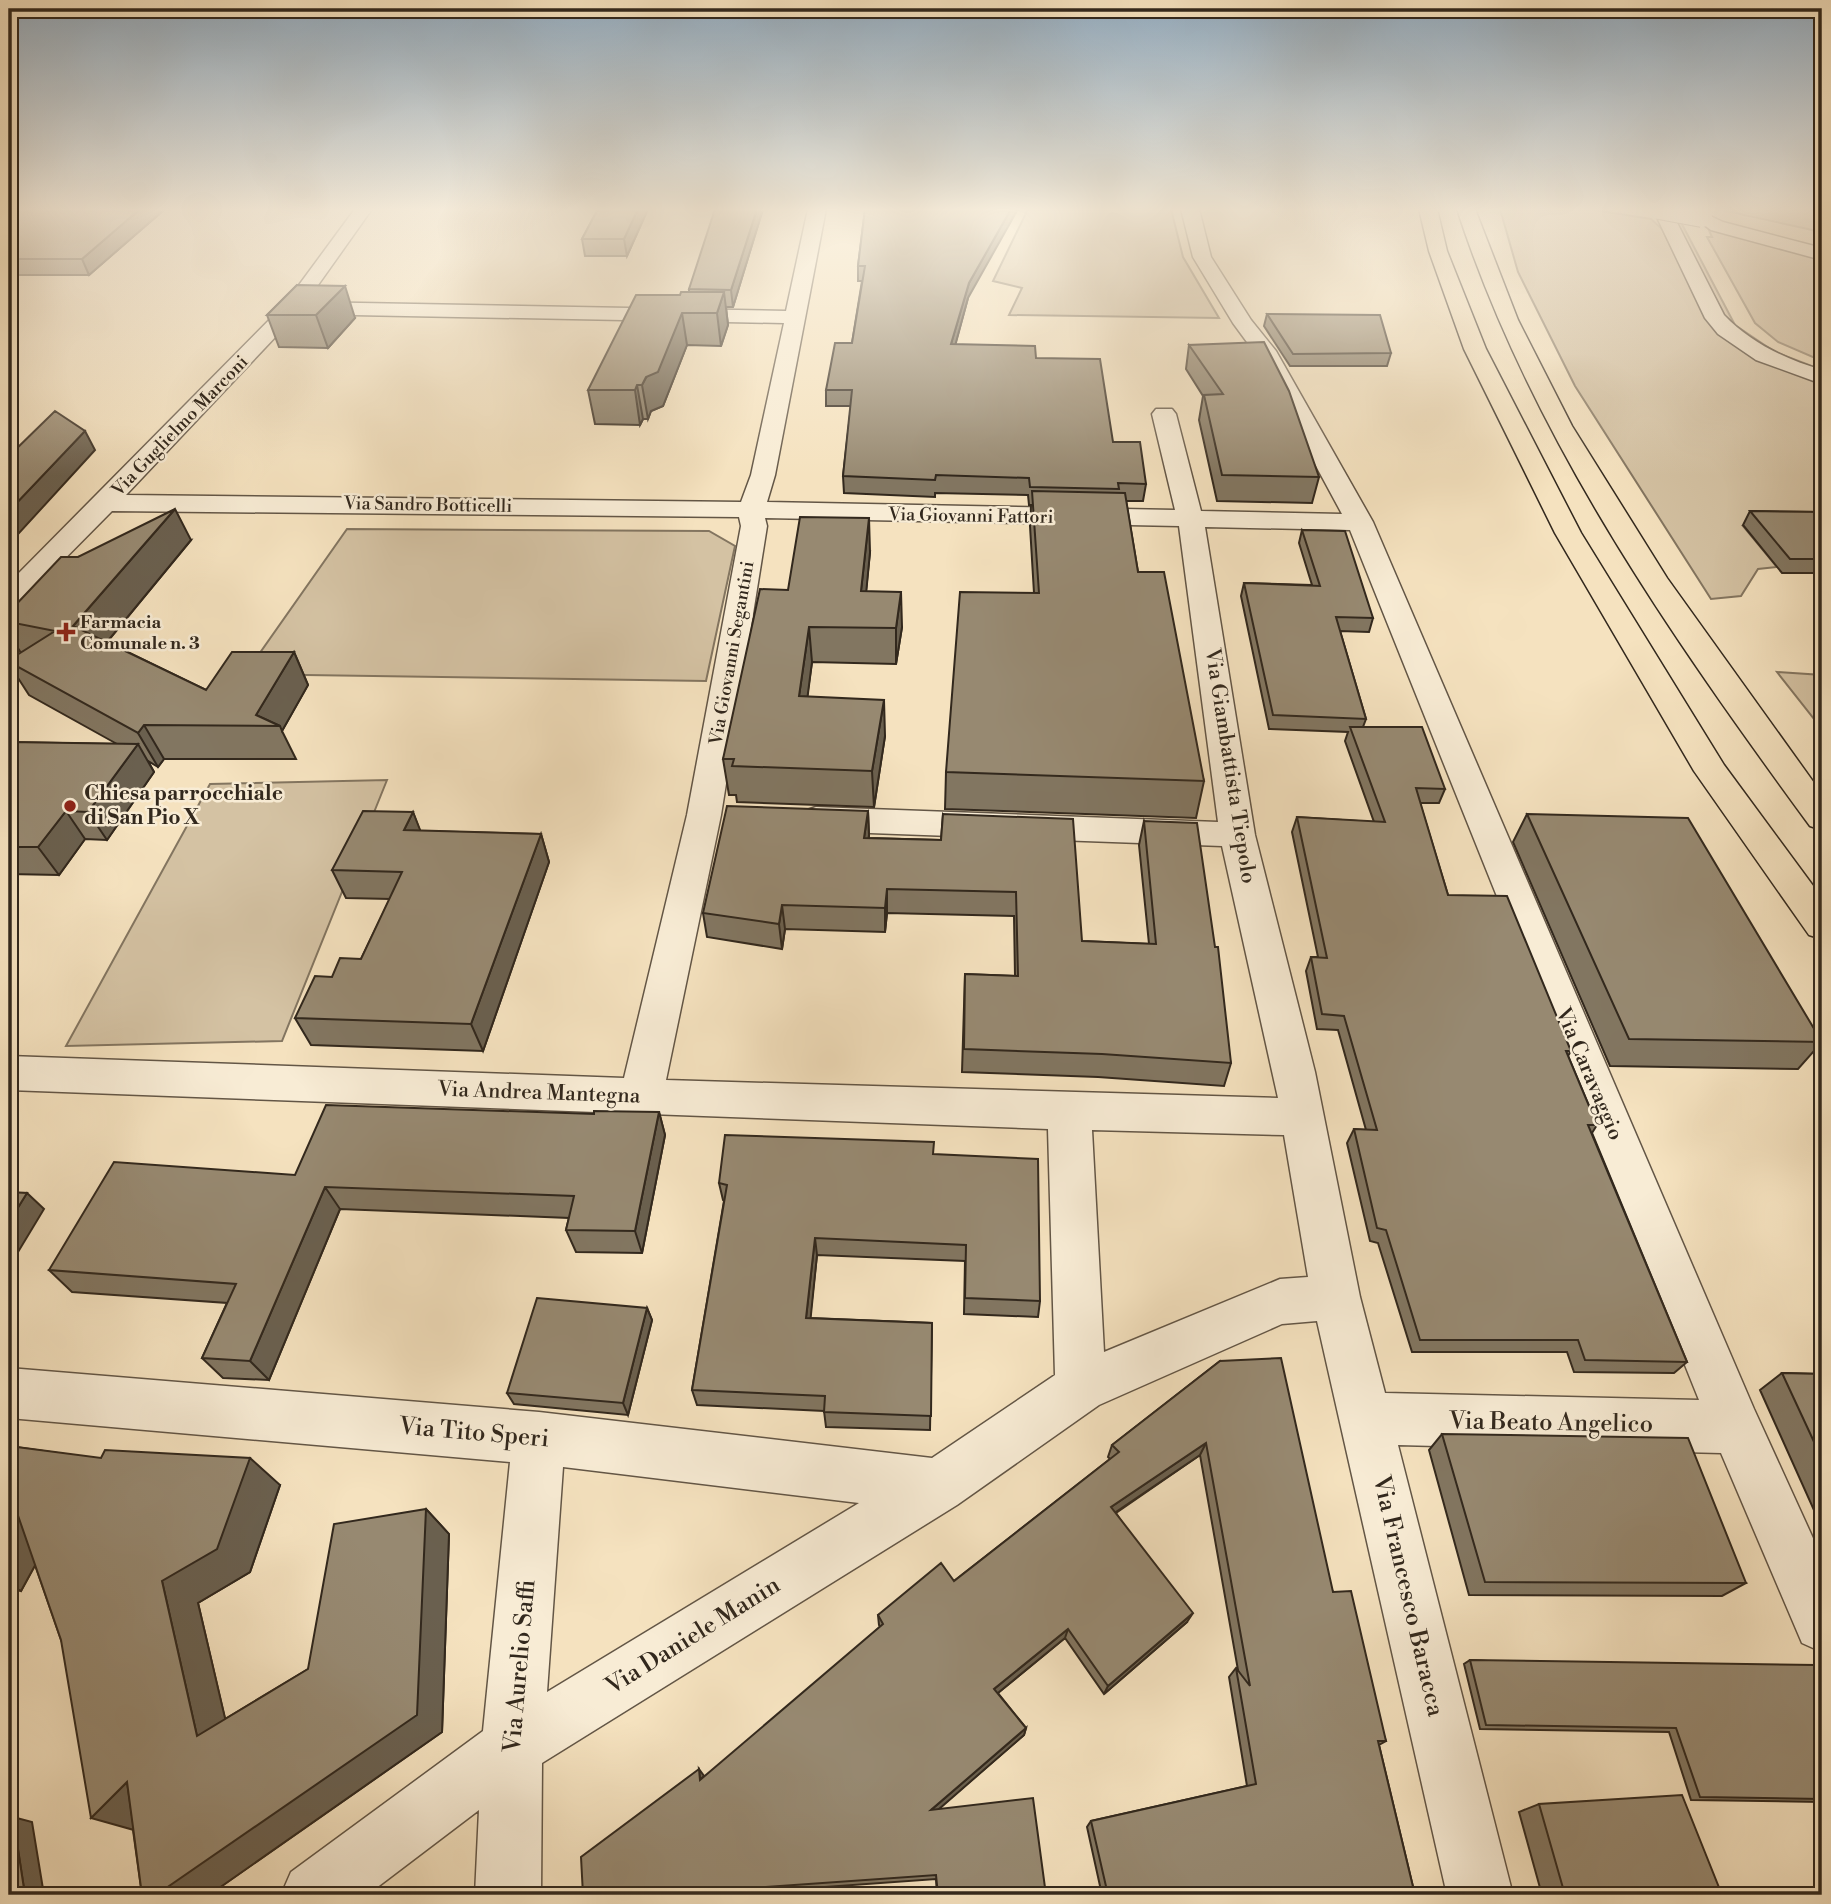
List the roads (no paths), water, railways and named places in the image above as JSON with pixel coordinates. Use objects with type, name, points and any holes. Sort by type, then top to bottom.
[{"type":"highway","points":[[1456,298],[1475,349],[1568,533],[1711,771],[1822,925]]},
{"type":"highway","points":[[1498,298],[1520,351],[1624,536],[1772,752],[1822,818]]},
{"type":"street","name":"Via Guglielmo Marconi","points":[[9,599],[105,503],[299,298]]},
{"type":"street","name":"Via Giovanni Segantini","points":[[641,1097],[720,815],[754,527],[751,511],[763,475],[800,298]]},
{"type":"street","name":"Via Caravaggio","points":[[1227,298],[1243,324],[1265,351],[1360,522],[1736,1427],[1822,1623]]},
{"type":"street","points":[[1705,298],[1715,318],[1735,339],[1764,355],[1822,377]]},
{"type":"street","points":[[292,308],[796,317]]},
{"type":"street","points":[[1742,318],[1759,337],[1822,366]]},
{"type":"street","name":"Via Giambattista Tiepolo","points":[[1164,414],[1191,521],[1237,835],[1303,1117],[1336,1297]]},
{"type":"street","name":"Via Sandro Botticelli","points":[[105,503],[751,511]]},
{"type":"street","name":"Via Giovanni Fattori","points":[[751,511],[1360,522]]},
{"type":"street","points":[[791,818],[1237,835]]},
{"type":"street","name":"Via Andrea Mantegna","points":[[9,1073],[1069,1112],[1303,1117]]},
{"type":"street","points":[[1069,1112],[1081,1387]]},
{"type":"street","name":"Via Daniele Manin","points":[[314,1895],[512,1747],[938,1486],[1081,1387],[1280,1302],[1336,1297]]},
{"type":"street","name":"Via Francesco Baracca","points":[[1336,1297],[1480,1895]]},
{"type":"street","name":"Via Tito Speri","points":[[9,1393],[539,1438],[938,1486]]},
{"type":"street","name":"Via Beato Angelico","points":[[1366,1418],[1736,1427]]},
{"type":"street","name":"Via Aurelio Saffi","points":[[508,1895],[512,1747],[539,1438]]},
{"type":"place","name":"Farmacia Comunale n. 3","points":[[66,632]]},
{"type":"place","name":"Chiesa parrocchiale di San Pio X","points":[[70,806]]}]
